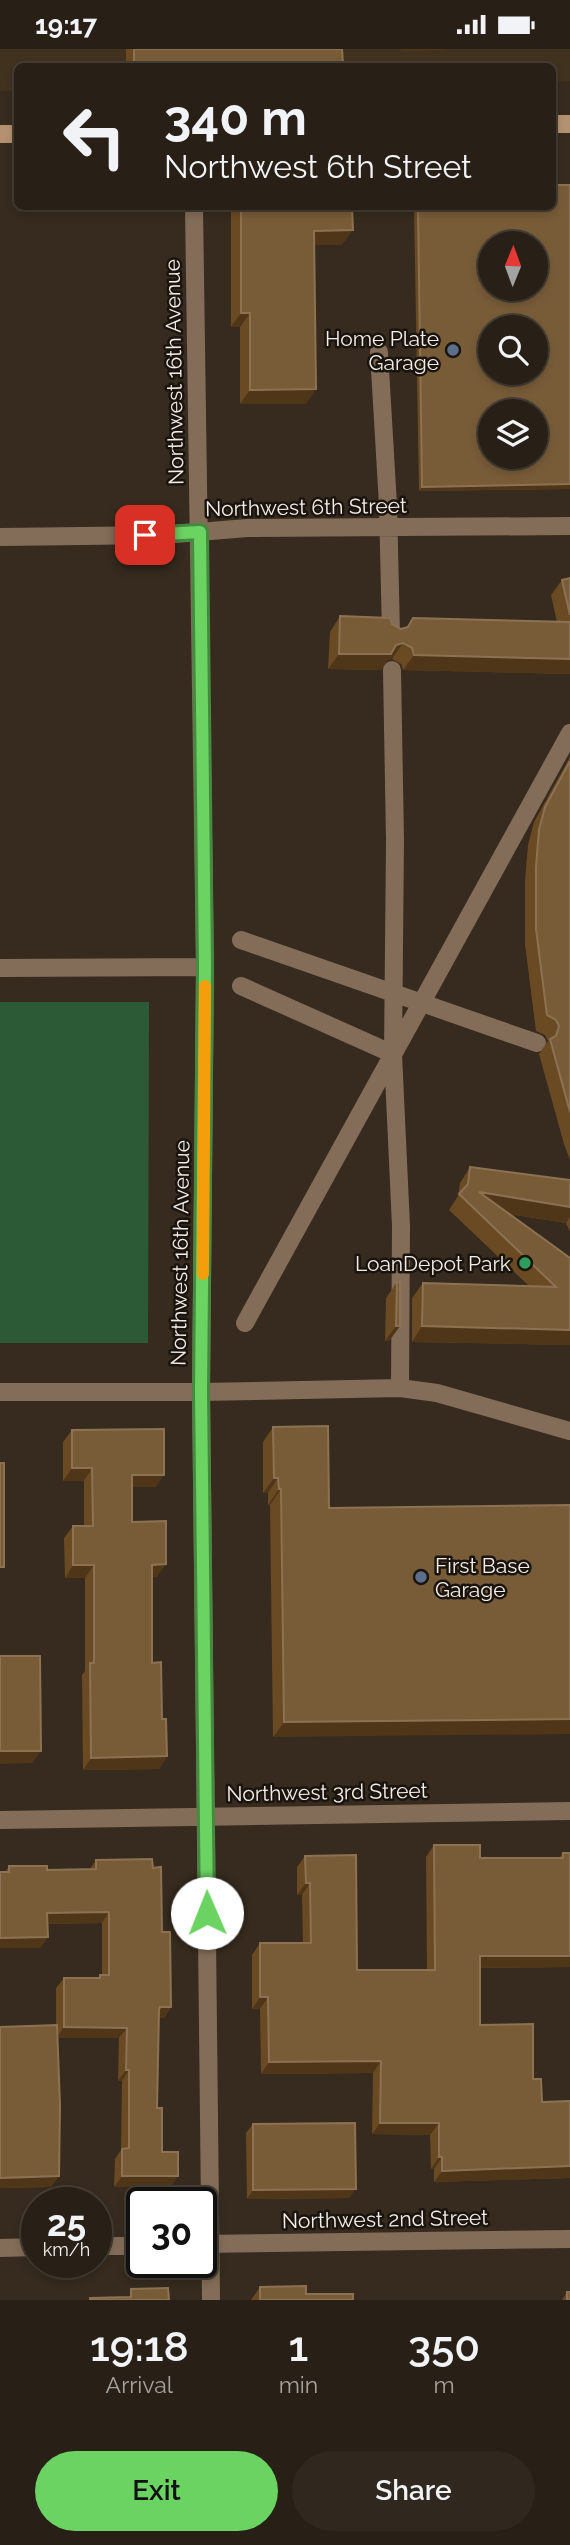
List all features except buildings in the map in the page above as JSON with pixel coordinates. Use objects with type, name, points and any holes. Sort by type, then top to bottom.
[{"type":"street","name":"Northwest 16th Avenue","points":[[194,210],[205,967],[201,1392],[206,1817],[206,2187]]},
{"type":"street","points":[[379,352],[389,529],[391,633]]},
{"type":"street","name":"Northwest 6th Street","points":[[0,537],[162,535],[247,529],[570,526]]},
{"type":"street","points":[[392,670],[396,840],[393,1054],[401,1226],[400,1388]]},
{"type":"street","points":[[245,1323],[570,733]]},
{"type":"street","points":[[241,940],[537,1043]]},
{"type":"street","points":[[0,968],[205,967]]},
{"type":"street","points":[[241,986],[393,1054]]},
{"type":"street","points":[[0,1392],[400,1388],[437,1393],[570,1431]]},
{"type":"street","name":"Northwest 3rd Street","points":[[0,1820],[570,1811]]},
{"type":"street","name":"Northwest 2nd Street","points":[[217,2244],[570,2239]]},
{"type":"street","points":[[0,2248],[21,2247]]},
{"type":"street","name":"Northwest 16th Avenue","points":[[209,2278],[211,2300]]},
{"type":"shaded area","points":[[0,49],[570,49],[570,81],[556,82],[556,63],[14,63],[14,91],[0,91]]},
{"type":"green space","points":[[0,1002],[149,1002],[148,1343],[0,1343]]},
{"type":"slow traffic","points":[[203,1274],[205,986]]},
{"type":"place","name":"Home Plate Garage","points":[[453,350]]},
{"type":"place","name":"LoanDepot Park","points":[[525,1263]]},
{"type":"place","name":"First Base Garage","points":[[421,1577]]},
{"type":"route","points":[[145,535],[200,532],[205,967],[201,1392],[207,1913]]}]
